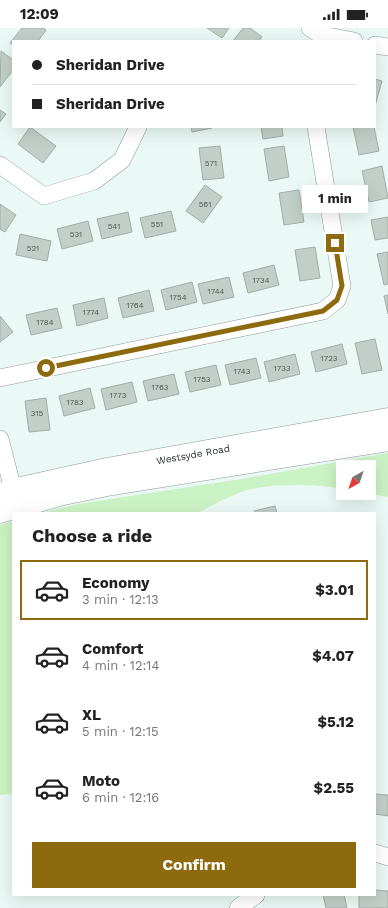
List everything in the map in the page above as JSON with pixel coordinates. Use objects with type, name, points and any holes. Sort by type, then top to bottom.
[{"type":"main road","name":"Westsyde Road","points":[[7,501],[107,469],[388,419]]},
{"type":"main road","name":"Westsyde Road","points":[[7,501],[63,494],[107,485],[388,440]]},
{"type":"street","points":[[317,35],[348,40]]},
{"type":"street","points":[[376,45],[388,47]]},
{"type":"street","points":[[0,165],[44,196],[94,181],[122,160],[138,128]]},
{"type":"street","points":[[0,378],[323,311],[337,300],[342,286],[316,128]]},
{"type":"street","points":[[0,439],[7,501]]},
{"type":"street","points":[[376,853],[388,856]]},
{"type":"street","points":[[238,908],[255,896]]},
{"type":"green space","points":[[388,453],[388,497],[376,495],[376,460],[348,460]]},
{"type":"green space","points":[[336,462],[336,488],[296,485],[270,486],[235,494],[200,512],[45,512],[78,504],[241,479]]},
{"type":"green space","points":[[12,521],[12,794],[0,795],[0,525]]},
{"type":"building","points":[[22,28],[43,28],[46,30],[39,40],[12,40]]},
{"type":"building","points":[[207,28],[229,28],[222,38]]},
{"type":"building","points":[[243,28],[250,28],[262,37],[260,40],[234,40]]},
{"type":"building","points":[[1,51],[12,59],[12,71],[0,87]]},
{"type":"building","points":[[376,79],[382,81],[376,102]]},
{"type":"building","points":[[0,110],[6,114],[0,122]]},
{"type":"building","points":[[29,128],[31,128],[56,146],[43,163],[18,144]]},
{"type":"building","points":[[191,128],[212,128],[192,132]]},
{"type":"building","points":[[261,128],[282,128],[283,136],[263,139]]},
{"type":"building","points":[[353,128],[374,128],[379,151],[359,155]]},
{"type":"building","points":[[220,146],[224,178],[203,180],[199,148]]},
{"type":"building","points":[[284,146],[289,177],[269,181],[264,149]]},
{"type":"building","points":[[382,166],[388,198],[369,202],[362,171]]},
{"type":"building","points":[[205,185],[222,197],[203,223],[186,211]]},
{"type":"building","points":[[299,190],[304,222],[284,225],[279,193]]},
{"type":"building","points":[[0,204],[16,215],[5,232],[0,229]]},
{"type":"building","points":[[171,211],[176,231],[145,238],[140,218]]},
{"type":"building","points":[[128,212],[132,232],[102,239],[97,219]]},
{"type":"building","points":[[388,217],[388,238],[375,240],[371,220]]},
{"type":"building","points":[[88,221],[93,241],[62,249],[57,229]]},
{"type":"building","points":[[20,234],[51,241],[47,261],[16,255]]},
{"type":"building","points":[[315,247],[320,278],[300,281],[295,250]]},
{"type":"building","points":[[388,252],[388,284],[384,285],[377,254]]},
{"type":"building","points":[[274,265],[279,285],[248,293],[243,273]]},
{"type":"building","points":[[229,277],[234,297],[203,304],[198,284]]},
{"type":"building","points":[[192,282],[197,302],[166,310],[161,290]]},
{"type":"building","points":[[149,290],[154,311],[123,318],[118,298]]},
{"type":"building","points":[[388,295],[388,314],[384,296]]},
{"type":"building","points":[[104,298],[108,318],[77,326],[73,305]]},
{"type":"building","points":[[57,308],[62,328],[31,335],[26,315]]},
{"type":"building","points":[[0,316],[13,332],[0,342]]},
{"type":"building","points":[[375,339],[382,370],[362,374],[355,343]]},
{"type":"building","points":[[342,344],[347,364],[316,372],[311,352]]},
{"type":"building","points":[[295,354],[300,374],[269,382],[264,362]]},
{"type":"building","points":[[256,358],[261,378],[230,385],[225,365]]},
{"type":"building","points":[[216,365],[221,385],[190,392],[185,372]]},
{"type":"building","points":[[174,374],[179,394],[148,401],[143,381]]},
{"type":"building","points":[[132,382],[137,402],[106,410],[101,389]]},
{"type":"building","points":[[90,388],[95,408],[64,416],[59,396]]},
{"type":"building","points":[[46,398],[50,430],[29,432],[25,401]]},
{"type":"building","points":[[275,506],[277,512],[254,512]]},
{"type":"building","points":[[376,794],[388,795],[388,816],[376,814]]},
{"type":"building","points":[[376,890],[388,891],[388,908],[359,908],[359,896],[376,896]]},
{"type":"building","points":[[323,896],[344,896],[347,908],[326,908]]},
{"type":"route","points":[[46,368],[323,311],[337,300],[342,286],[335,243]]}]
